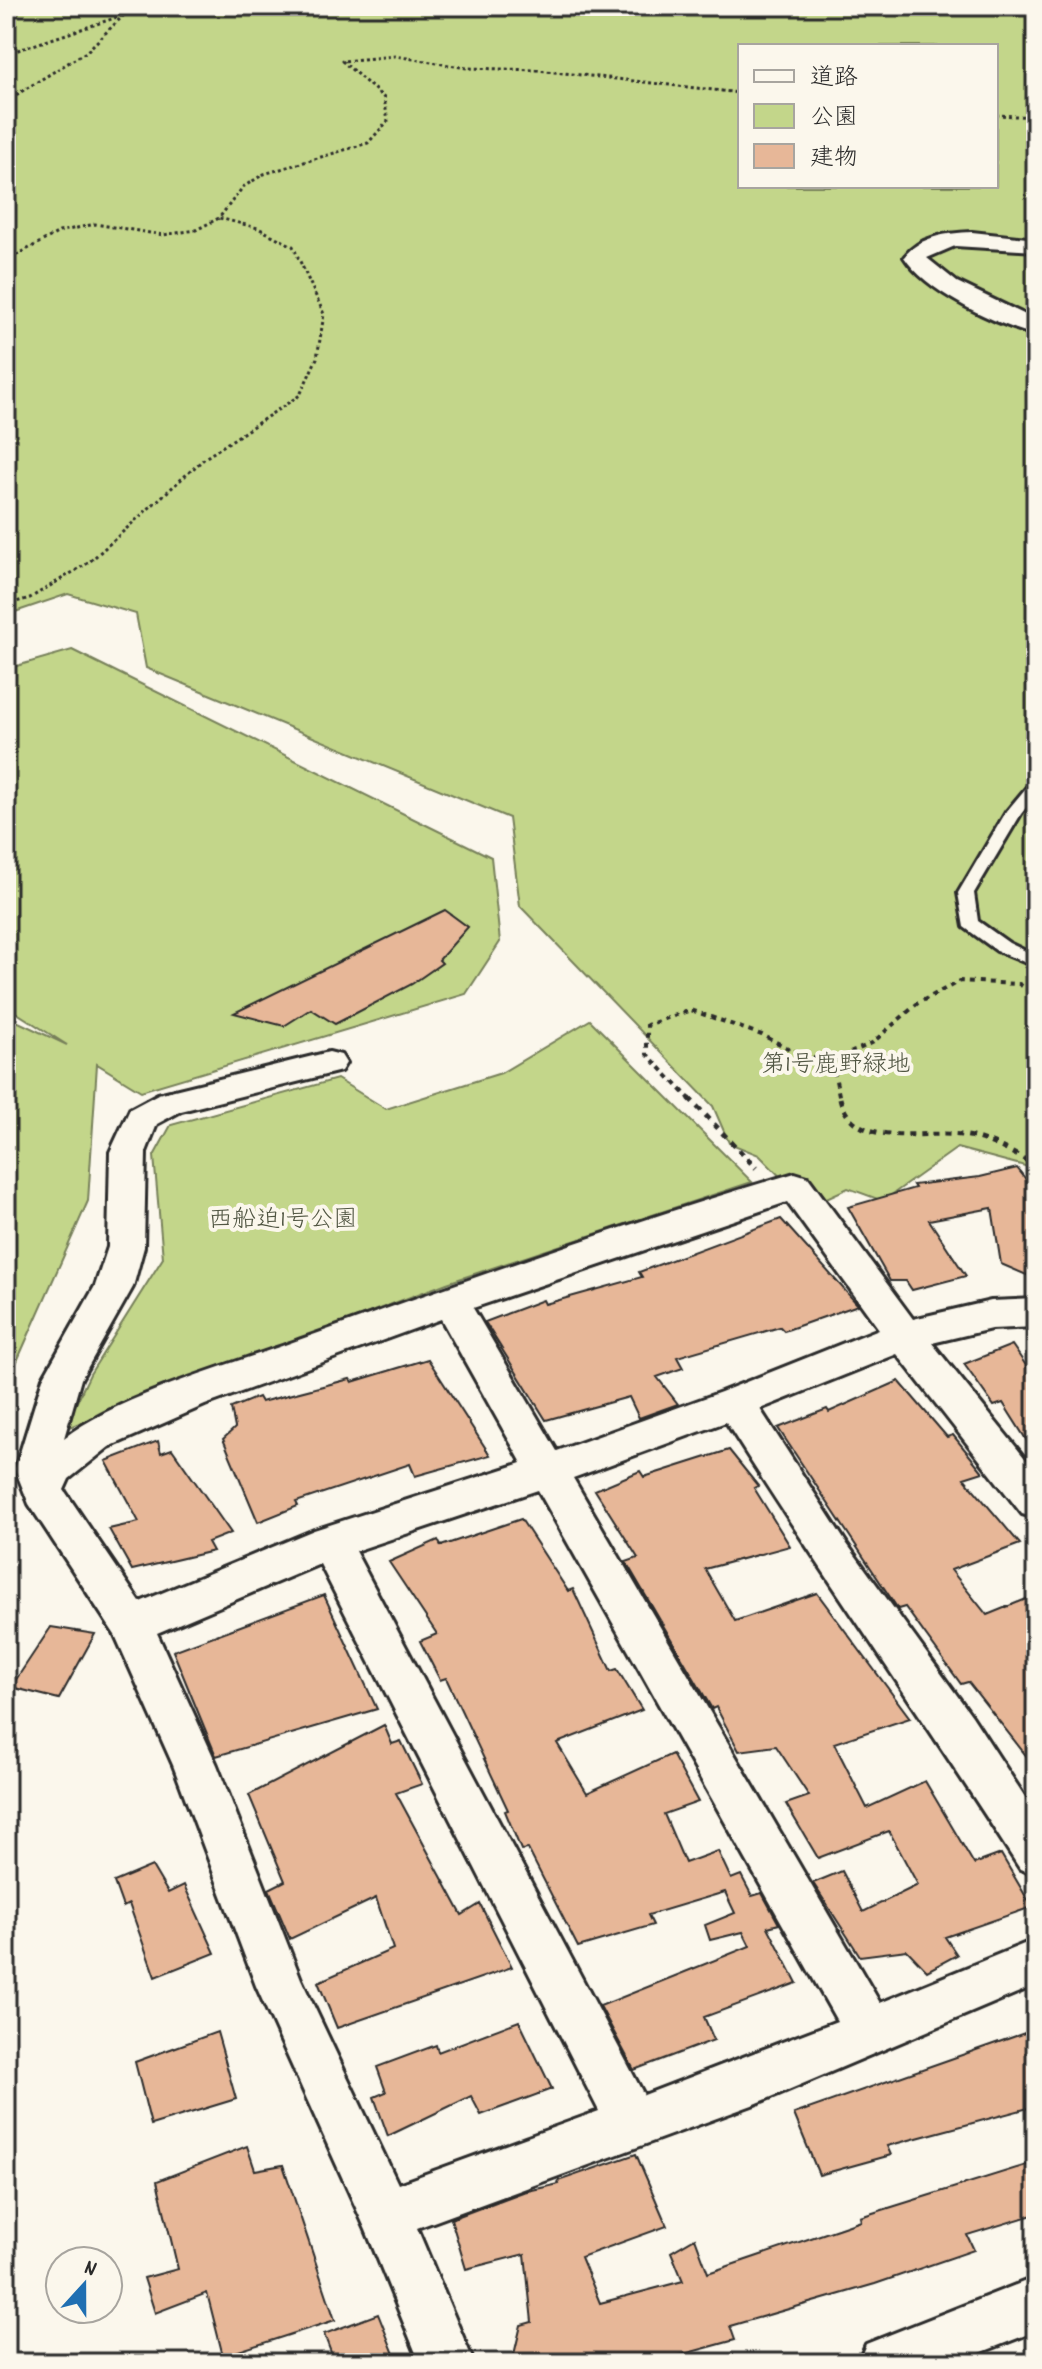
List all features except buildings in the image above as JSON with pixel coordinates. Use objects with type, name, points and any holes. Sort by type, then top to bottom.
[{"type":"street","points":[[1036,245],[942,242],[925,248],[915,257],[923,270],[946,284],[1036,328]]},
{"type":"street","points":[[329,1063],[170,1102],[142,1117],[128,1152],[126,1247],[114,1287],[62,1378],[35,1469],[43,1492],[132,1625],[195,1765],[280,1986],[385,2214],[447,2363]]},
{"type":"street","points":[[43,1492],[53,1469],[95,1436],[191,1394],[450,1301],[795,1186],[904,1335],[1036,1502]]},
{"type":"street","points":[[450,1301],[545,1472],[870,2032]]},
{"type":"street","points":[[132,1625],[329,1542],[545,1472],[735,1403],[904,1335],[991,1315],[1036,1313]]},
{"type":"street","points":[[735,1403],[832,1556],[956,1730],[1036,1854]]},
{"type":"street","points":[[329,1542],[633,2125]]},
{"type":"street","points":[[385,2214],[633,2125],[870,2032],[1036,1962]]},
{"type":"street","points":[[885,2363],[1036,2304]]},
{"type":"lane","points":[[1036,785],[1014,812],[966,893],[970,923],[1003,947],[1036,962]]},
{"type":"path","points":[[6,54],[151,6]]},
{"type":"path","points":[[6,101],[86,52],[125,14]]},
{"type":"path","points":[[6,261],[59,232],[95,224],[163,235],[196,230],[219,218],[243,187],[264,174],[314,162],[368,143],[388,121],[384,98],[342,61],[395,56],[467,68],[537,70],[738,93]]},
{"type":"path","points":[[998,115],[1036,117]]},
{"type":"path","points":[[6,605],[30,598],[88,563],[205,458],[300,395],[317,358],[324,314],[319,302],[293,246],[258,228],[219,218]]},
{"type":"path","points":[[779,1192],[647,1054],[647,1025],[691,1010],[762,1035],[806,1057],[832,1061],[872,1043],[918,1003],[960,981],[1019,984],[1036,995]]},
{"type":"path","points":[[832,1061],[841,1104],[854,1123],[868,1132],[962,1135],[994,1144],[1036,1165]]},
{"type":"green space","name":"第1号鹿野緑地","points":[[6,6],[1036,6],[1036,1169],[957,1148],[883,1201],[848,1188],[809,1206],[759,1155],[729,1143],[713,1106],[520,906],[509,818],[146,668],[136,614],[68,594],[6,615]]},
{"type":"green space","points":[[72,650],[491,857],[500,942],[466,994],[141,1091],[97,1064],[88,1201],[6,1386],[6,1016],[67,1045],[6,1006],[6,669]]},
{"type":"green space","name":"西船迫1号公園","points":[[590,1020],[752,1182],[447,1283],[64,1429],[90,1374],[163,1258],[154,1156],[171,1125],[337,1079],[386,1109],[501,1073]]}]
